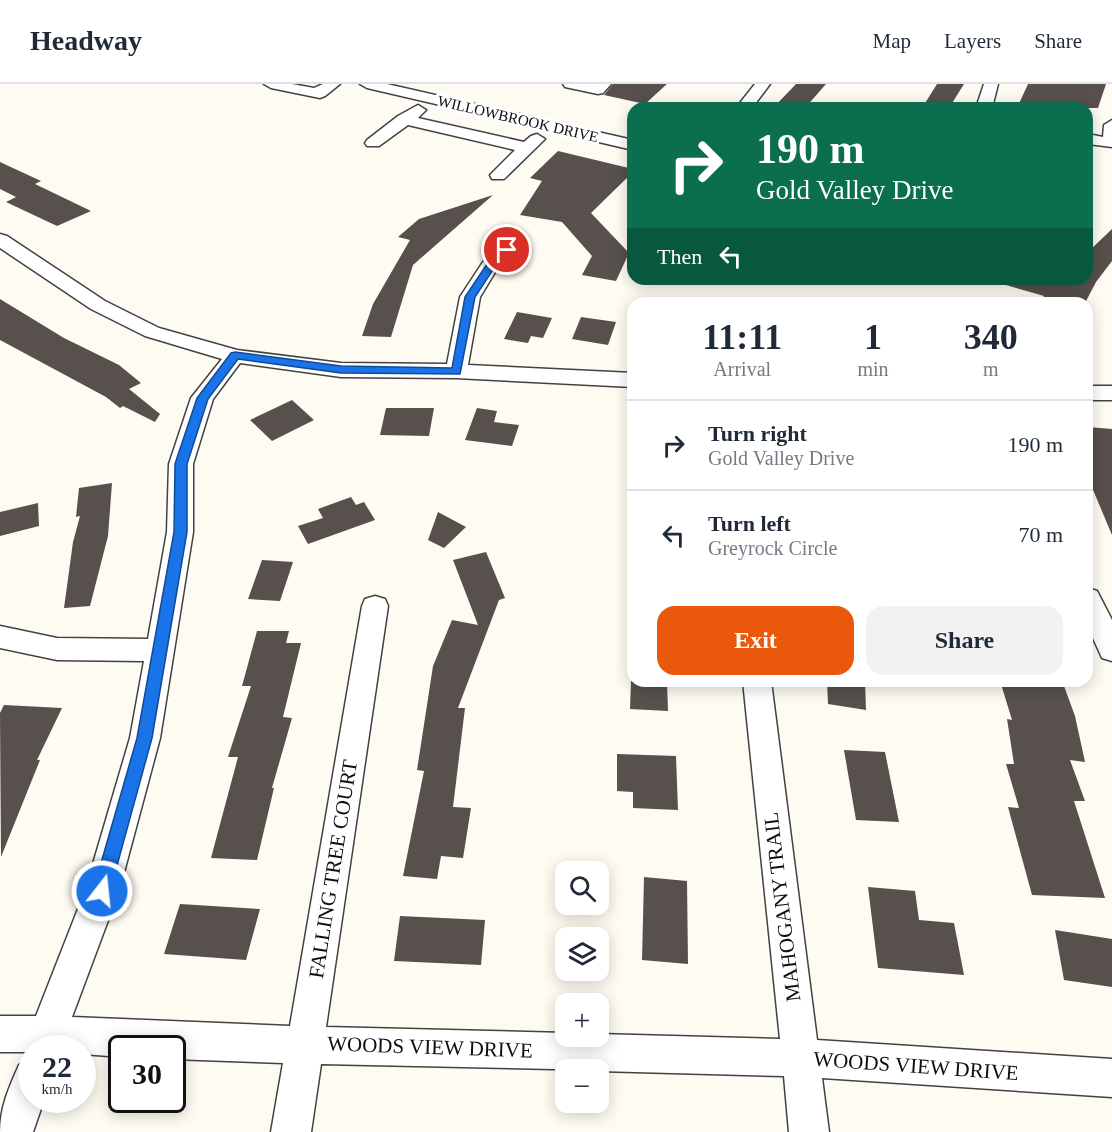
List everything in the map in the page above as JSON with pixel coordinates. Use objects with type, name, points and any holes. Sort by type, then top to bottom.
[{"type":"street","points":[[271,84],[320,93],[333,84]]},
{"type":"street","name":"WILLOWBROOK DRIVE","points":[[367,84],[627,144]]},
{"type":"street","points":[[373,143],[405,119],[439,84]]},
{"type":"street","points":[[570,84],[598,90],[604,84]]},
{"type":"street","points":[[749,102],[763,84]]},
{"type":"street","points":[[986,102],[991,84]]},
{"type":"street","points":[[405,119],[527,148]]},
{"type":"street","points":[[1093,141],[1110,143],[1112,125]]},
{"type":"street","points":[[498,174],[551,126]]},
{"type":"street","points":[[0,240],[98,304],[152,332],[235,356],[341,369],[456,371],[627,380]]},
{"type":"street","points":[[456,371],[470,297],[490,266],[507,250]]},
{"type":"street","points":[[46,1035],[102,891],[145,738],[180,532],[181,464],[202,398],[235,356]]},
{"type":"street","points":[[1093,393],[1112,393]]},
{"type":"street","name":"FALLING TREE COURT","points":[[291,1132],[375,606]]},
{"type":"street","points":[[1093,609],[1112,650]]},
{"type":"street","points":[[0,638],[57,649],[159,650]]},
{"type":"street","name":"MAHOGANY TRAIL","points":[[758,687],[809,1132]]},
{"type":"street","name":"WOODS VIEW DRIVE","points":[[0,1034],[18,1037]]},
{"type":"street","name":"WOODS VIEW DRIVE","points":[[96,1041],[305,1043],[800,1058],[1112,1078]]},
{"type":"street","points":[[13,1132],[20,1113]]},
{"type":"building","points":[[613,84],[667,84],[647,102],[636,102],[604,95]]},
{"type":"building","points":[[796,84],[826,84],[810,102],[779,102]]},
{"type":"building","points":[[937,84],[964,84],[953,102],[926,102]]},
{"type":"building","points":[[1028,84],[1106,84],[1098,108],[1093,108],[1093,102],[1020,102]]},
{"type":"building","points":[[558,151],[627,168],[627,178],[591,213],[627,251],[627,257],[616,281],[582,275],[592,256],[562,222],[520,215],[542,181],[530,178]]},
{"type":"building","points":[[0,162],[41,181],[35,184],[91,211],[57,226],[6,202],[16,197],[0,189]]},
{"type":"building","points":[[493,195],[413,265],[391,337],[362,336],[373,304],[410,240],[398,237],[419,219]]},
{"type":"building","points":[[1112,229],[1112,261],[1088,297],[1043,297],[1006,285],[1093,285],[1093,247]]},
{"type":"building","points":[[0,299],[64,338],[119,365],[141,383],[129,389],[160,414],[155,422],[123,406],[120,408],[106,397],[0,340]]},
{"type":"building","points":[[517,312],[552,318],[543,338],[531,336],[528,343],[504,339]]},
{"type":"building","points":[[581,317],[616,322],[608,345],[572,339]]},
{"type":"building","points":[[292,400],[314,420],[272,441],[250,420]]},
{"type":"building","points":[[386,408],[434,408],[429,436],[380,435]]},
{"type":"building","points":[[477,408],[497,411],[494,422],[519,425],[512,446],[465,440]]},
{"type":"building","points":[[1093,427],[1112,429],[1112,535],[1093,490]]},
{"type":"building","points":[[112,483],[108,536],[90,606],[64,608],[73,542],[80,516],[76,517],[79,488]]},
{"type":"building","points":[[351,497],[356,505],[364,502],[375,520],[308,544],[298,526],[323,518],[318,509]]},
{"type":"building","points":[[38,503],[39,526],[0,536],[0,512]]},
{"type":"building","points":[[438,512],[466,527],[444,548],[428,540]]},
{"type":"building","points":[[486,552],[505,598],[499,600],[458,708],[465,708],[453,807],[471,808],[463,858],[441,856],[437,879],[403,876],[424,771],[417,770],[433,666],[452,620],[478,625],[453,560]]},
{"type":"building","points":[[262,560],[293,562],[280,601],[248,599]]},
{"type":"building","points":[[257,631],[289,631],[286,643],[301,643],[283,717],[292,718],[272,788],[274,788],[257,860],[211,858],[238,757],[228,757],[251,686],[242,686]]},
{"type":"building","points":[[631,687],[667,687],[668,711],[630,709]]},
{"type":"building","points":[[827,687],[865,687],[866,710],[828,704]]},
{"type":"building","points":[[1002,687],[1064,687],[1075,716],[1085,762],[1070,760],[1085,801],[1074,801],[1105,898],[1032,895],[1008,807],[1019,808],[1006,764],[1014,764],[1007,719],[1012,720]]},
{"type":"building","points":[[4,705],[62,708],[37,760],[40,760],[1,857],[0,713]]},
{"type":"building","points":[[844,750],[885,752],[899,822],[856,820]]},
{"type":"building","points":[[617,754],[676,756],[678,810],[633,808],[633,792],[617,791]]},
{"type":"building","points":[[644,877],[687,881],[688,964],[642,960]]},
{"type":"building","points":[[868,887],[915,891],[919,920],[954,923],[964,975],[878,968]]},
{"type":"building","points":[[180,904],[260,909],[246,960],[164,954]]},
{"type":"building","points":[[400,916],[485,920],[481,965],[394,961]]},
{"type":"building","points":[[1055,930],[1112,939],[1112,987],[1064,980]]},
{"type":"route","points":[[102,891],[145,738],[180,532],[181,464],[202,398],[235,356],[341,369],[456,371],[470,297],[490,266],[507,250]]}]
